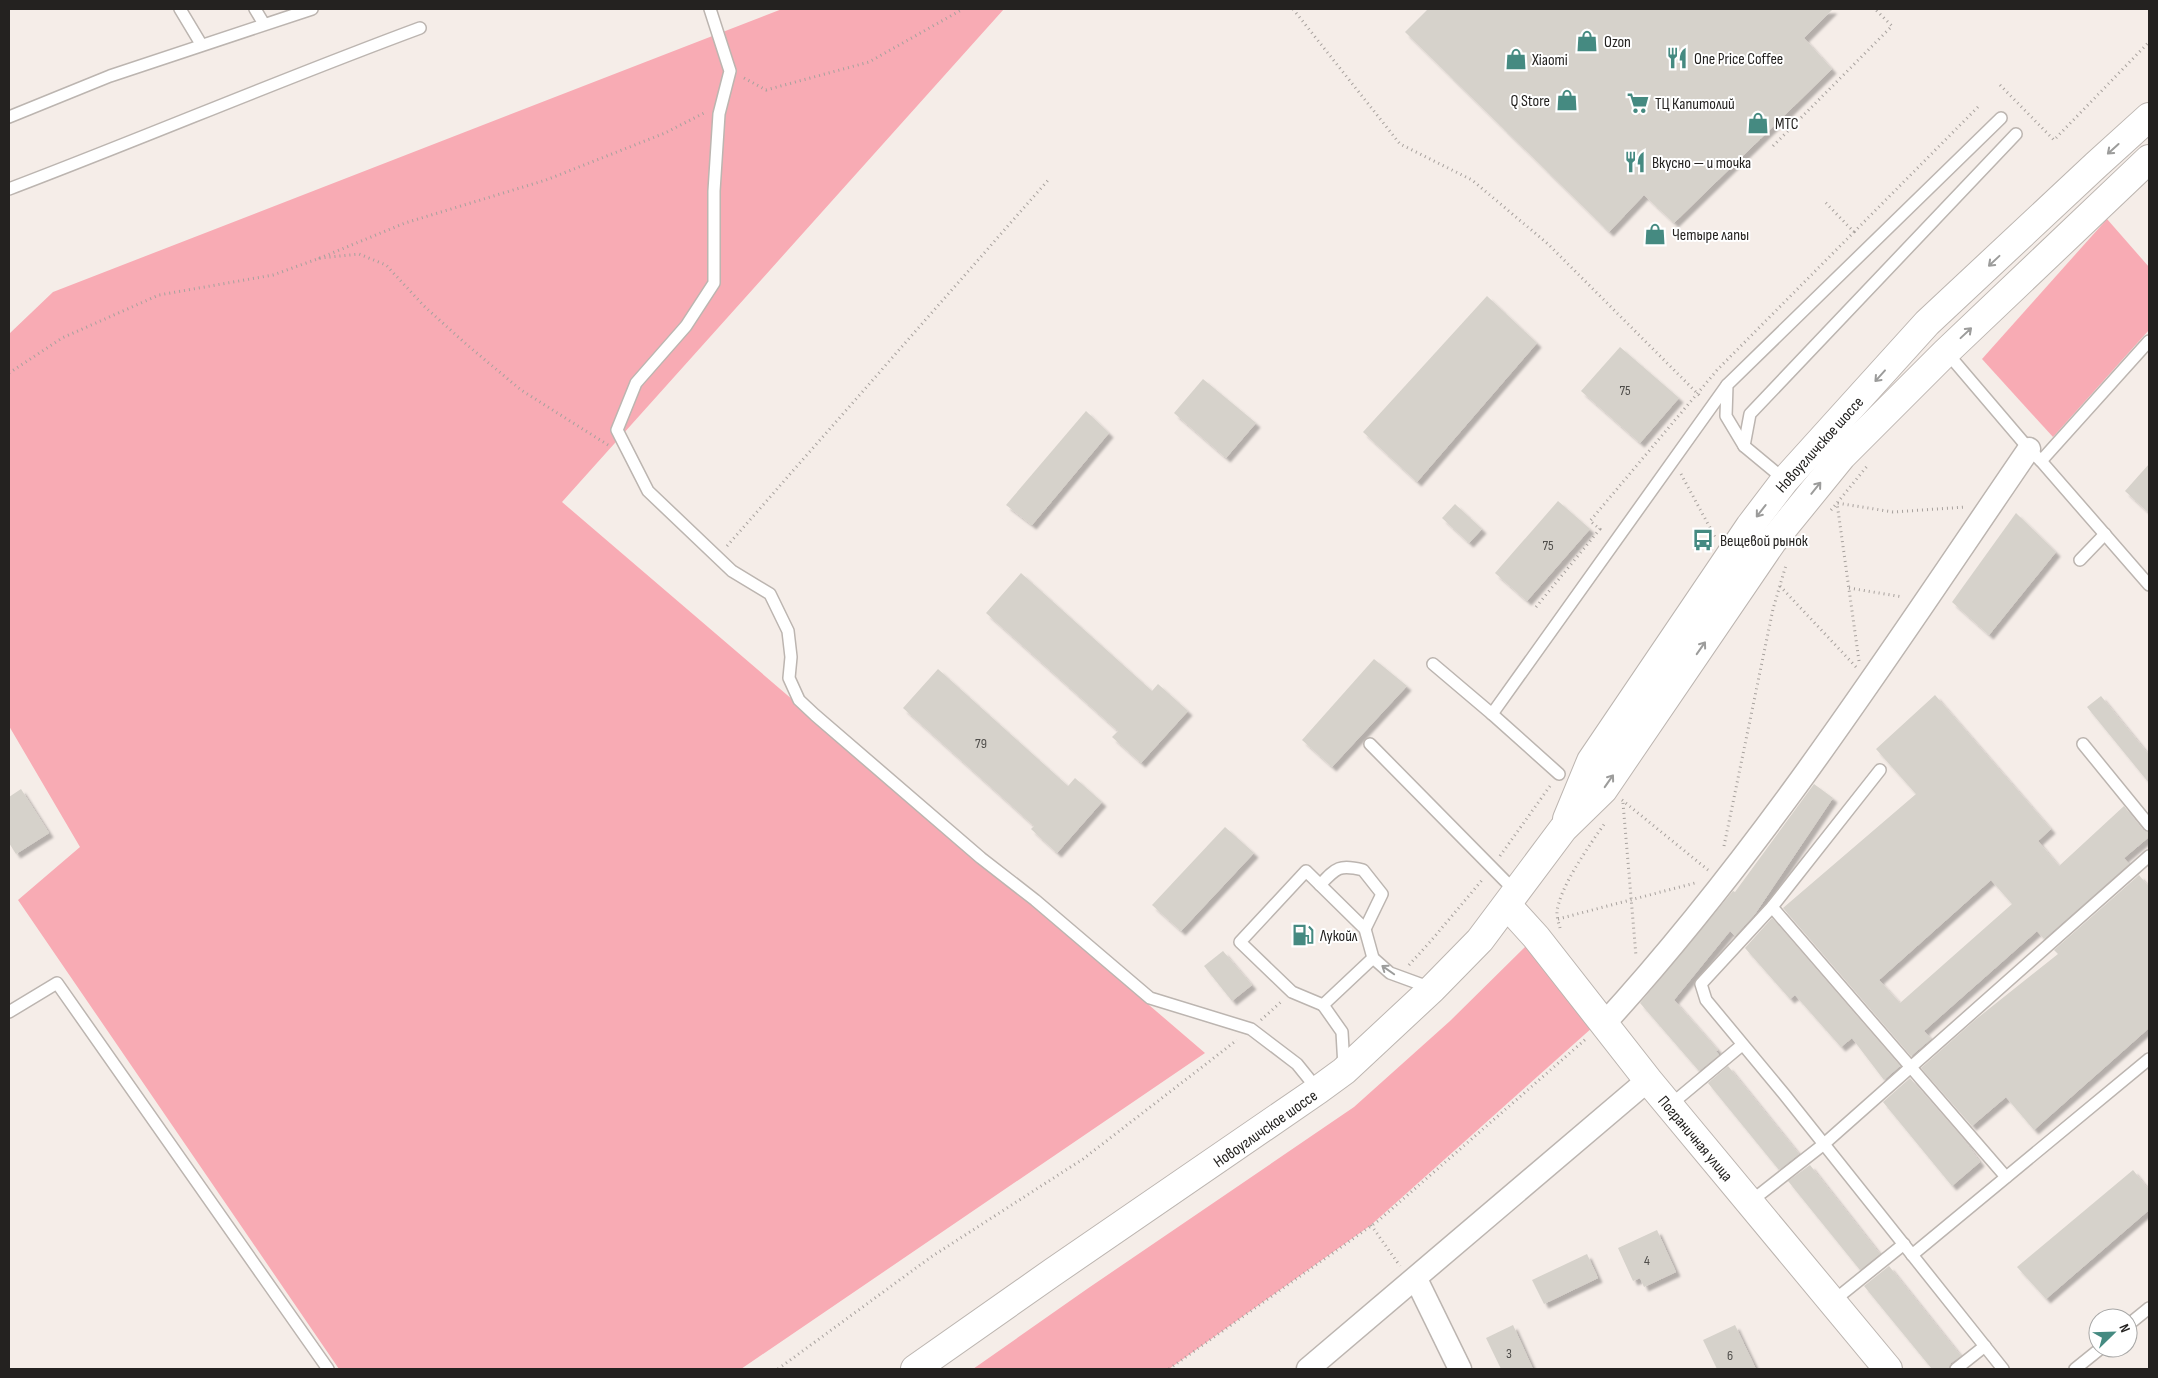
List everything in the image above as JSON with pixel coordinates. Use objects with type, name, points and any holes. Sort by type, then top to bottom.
[{"type":"main road","name":"Новоугличское шоссе","points":[[1563,829],[1591,762],[1750,526],[1784,480],[1927,323],[2149,117]]},
{"type":"main road","name":"Новоугличское шоссе","points":[[915,1369],[1344,1071],[1432,989],[1480,940],[1563,829],[1603,790],[1772,542],[1842,456],[1945,353],[2149,159]]},
{"type":"main road","name":"Пограничная улица","points":[[1511,898],[1536,937],[1603,1025],[1888,1369]]},
{"type":"street","points":[[1603,1025],[1700,913],[1751,848],[1927,601],[1990,505],[2035,455]]},
{"type":"street","points":[[1308,1369],[1414,1281],[1648,1080]]},
{"type":"street","points":[[1414,1281],[1460,1369]]},
{"type":"lane","points":[[180,9],[201,44]]},
{"type":"lane","points":[[255,9],[264,24]]},
{"type":"lane","points":[[9,117],[110,76],[201,44],[312,9]]},
{"type":"lane","points":[[710,9],[730,71],[722,104],[714,191],[714,283],[686,326],[636,384],[617,430],[648,490],[732,571],[770,594],[788,631],[791,657],[789,678],[799,700],[815,715],[981,858],[1035,900],[1150,998],[1251,1029],[1298,1064],[1318,1090]]},
{"type":"lane","points":[[9,189],[230,103],[325,63],[420,28]]},
{"type":"lane","points":[[1492,714],[1727,385],[2001,118]]},
{"type":"lane","points":[[1744,446],[1750,414],[2016,134]]},
{"type":"lane","points":[[2035,455],[2147,349]]},
{"type":"lane","points":[[1945,353],[2149,585]]},
{"type":"lane","points":[[1727,385],[1726,416],[1744,446],[1784,480]]},
{"type":"lane","points":[[2080,560],[2105,534]]},
{"type":"lane","points":[[1432,664],[1559,774]]},
{"type":"lane","points":[[1370,744],[1511,898]]},
{"type":"lane","points":[[2083,744],[2149,825]]},
{"type":"lane","points":[[1880,770],[1772,907],[1701,984],[1706,1000],[1824,1144],[2002,1369]]},
{"type":"lane","points":[[1750,1202],[1824,1144],[2149,856]]},
{"type":"lane","points":[[1320,885],[1335,869],[1346,866],[1363,870],[1382,894],[1366,929]]},
{"type":"lane","points":[[1344,1071],[1342,1032],[1323,1005],[1292,992],[1240,942],[1306,871],[1366,929],[1373,958],[1390,973],[1432,989]]},
{"type":"lane","points":[[1772,907],[1912,1066],[2006,1177]]},
{"type":"lane","points":[[1323,1005],[1373,958]]},
{"type":"lane","points":[[9,1012],[58,983],[328,1369]]},
{"type":"lane","points":[[1669,1106],[1742,1045]]},
{"type":"lane","points":[[1912,1255],[2149,1059]]},
{"type":"lane","points":[[1832,1302],[1904,1244]]},
{"type":"lane","points":[[2138,1317],[2149,1308]]},
{"type":"lane","points":[[1956,1369],[1985,1346]]},
{"type":"lane","points":[[2075,1369],[2089,1358]]},
{"type":"path","points":[[730,71],[766,90],[776,88],[870,62],[964,9]]},
{"type":"path","points":[[1293,9],[1400,144],[1472,180],[1548,244],[1712,407]]},
{"type":"path","points":[[1773,146],[1892,26],[1875,9]]},
{"type":"path","points":[[2000,85],[2054,140],[2149,42]]},
{"type":"path","points":[[9,373],[62,338],[159,295],[273,275],[320,258],[404,223],[546,180],[612,156],[666,133],[722,104]]},
{"type":"path","points":[[1536,607],[1600,529],[1590,521],[1718,369],[1979,106]]},
{"type":"path","points":[[717,557],[1050,178]]},
{"type":"path","points":[[1825,202],[1854,232]]},
{"type":"path","points":[[320,258],[359,254],[386,265],[424,306],[521,390],[633,461]]},
{"type":"path","points":[[1780,586],[1861,672],[1837,503],[1874,458]]},
{"type":"path","points":[[1679,470],[1717,542]]},
{"type":"path","points":[[1837,503],[1893,512],[1990,505]]},
{"type":"path","points":[[1723,850],[1773,609],[1788,557]]},
{"type":"path","points":[[1849,588],[1927,601]]},
{"type":"path","points":[[1618,806],[1622,800]]},
{"type":"path","points":[[1622,800],[1710,871]]},
{"type":"path","points":[[1622,800],[1636,965]]},
{"type":"path","points":[[1563,935],[1557,913],[1561,896],[1588,846],[1608,817]]},
{"type":"path","points":[[1558,919],[1698,882]]},
{"type":"path","points":[[778,1369],[931,1257],[1083,1159],[1251,1029],[1292,992]]},
{"type":"path","points":[[1169,1369],[1371,1225],[1603,1025]]},
{"type":"path","points":[[1371,1225],[1414,1281]]},
{"type":"shaded area","points":[[782,9],[1004,9],[562,502],[1205,1053],[741,1369],[339,1369],[18,900],[80,847],[9,726],[9,334],[53,292]]},
{"type":"shaded area","points":[[2107,219],[2149,267],[2149,330],[2053,437],[1982,359]]},
{"type":"shaded area","points":[[1526,946],[1593,1027],[1371,1225],[1169,1369],[973,1369],[1354,1107],[1450,1021]]},
{"type":"building","name":"ТЦ Капитолий","points":[[1428,9],[1833,9],[1804,38],[1832,69],[1674,223],[1644,195],[1609,232],[1405,32]]},
{"type":"building","points":[[1487,296],[1537,343],[1417,482],[1363,432]]},
{"type":"building","points":[[1620,347],[1679,398],[1640,443],[1581,391]]},
{"type":"building","points":[[1203,379],[1256,423],[1226,458],[1174,413]]},
{"type":"building","points":[[1086,411],[1109,433],[1032,525],[1006,505]]},
{"type":"building","points":[[2149,464],[2149,513],[2125,491]]},
{"type":"building","points":[[1558,501],[1590,529],[1527,601],[1495,573]]},
{"type":"building","points":[[1455,504],[1482,529],[1469,543],[1442,518]]},
{"type":"building","points":[[2016,513],[2056,552],[1989,635],[1952,602]]},
{"type":"building","points":[[1021,573],[1152,691],[1158,684],[1188,711],[1141,763],[1112,737],[1118,731],[986,613]]},
{"type":"building","points":[[1374,659],[1407,686],[1332,767],[1302,740]]},
{"type":"building","points":[[938,669],[1068,786],[1075,778],[1102,802],[1057,853],[1031,829],[1034,826],[903,708]]},
{"type":"building","points":[[1935,695],[2051,829],[2038,841],[2059,866],[2124,806],[2143,830],[2149,832],[2149,837],[2124,858],[2129,864],[2044,939],[2037,931],[1924,1031],[1931,1039],[1911,1056],[1783,908],[1916,794],[1876,749]],"holes":[[[1991,880],[2012,904],[1900,1003],[1879,980]]]},
{"type":"building","points":[[2101,696],[2149,755],[2149,783],[2087,707]]},
{"type":"building","points":[[1814,784],[1833,798],[1755,914],[1735,936],[1730,931],[1674,1000],[1718,1050],[1716,1051],[1719,1055],[1699,1071],[1640,1003],[1733,891],[1735,892]]},
{"type":"building","points":[[21,789],[49,833],[16,854],[9,843],[9,797]]},
{"type":"building","points":[[1225,827],[1254,853],[1181,931],[1152,905]]},
{"type":"building","points":[[2139,875],[2149,887],[2149,1028],[2034,1130],[2006,1097],[1972,1126],[1921,1068],[1975,1020],[2058,954],[2054,950]]},
{"type":"building","points":[[1772,918],[1900,1066],[1884,1080],[1852,1038],[1841,1047],[1795,995],[1790,999],[1745,948]]},
{"type":"building","points":[[1223,951],[1252,985],[1232,1001],[1204,966]]},
{"type":"building","points":[[1728,1066],[1799,1154],[1779,1170],[1708,1083]]},
{"type":"building","points":[[1910,1078],[1961,1136],[1980,1162],[1952,1186],[1883,1102]]},
{"type":"building","points":[[1810,1165],[1880,1254],[1860,1270],[1788,1181]]},
{"type":"building","points":[[2133,1170],[2149,1190],[2149,1210],[2046,1299],[2017,1267]]},
{"type":"building","points":[[1657,1230],[1676,1272],[1644,1287],[1640,1278],[1633,1281],[1618,1248]]},
{"type":"building","points":[[1587,1254],[1598,1278],[1544,1304],[1532,1280]]},
{"type":"building","points":[[1889,1266],[1961,1356],[1951,1363],[1949,1369],[1932,1369],[1864,1286]]},
{"type":"building","points":[[1513,1325],[1533,1369],[1501,1369],[1486,1338]]},
{"type":"building","points":[[1735,1325],[1756,1369],[1717,1369],[1703,1340]]},
{"type":"place","name":"Ozon","points":[[1587,41]]},
{"type":"place","name":"One Price Coffee","points":[[1677,58]]},
{"type":"place","name":"Xiaomi","points":[[1516,59]]},
{"type":"place","name":"Q Store","points":[[1567,100]]},
{"type":"place","name":"ТЦ Капитолий","points":[[1638,103]]},
{"type":"place","name":"МТС","points":[[1758,123]]},
{"type":"place","name":"Вкусно — и точка","points":[[1635,162]]},
{"type":"place","name":"Четыре лапы","points":[[1655,234]]},
{"type":"place","name":"Вещевой рынок","points":[[1703,540]]},
{"type":"place","name":"Лукойл","points":[[1303,935]]}]
